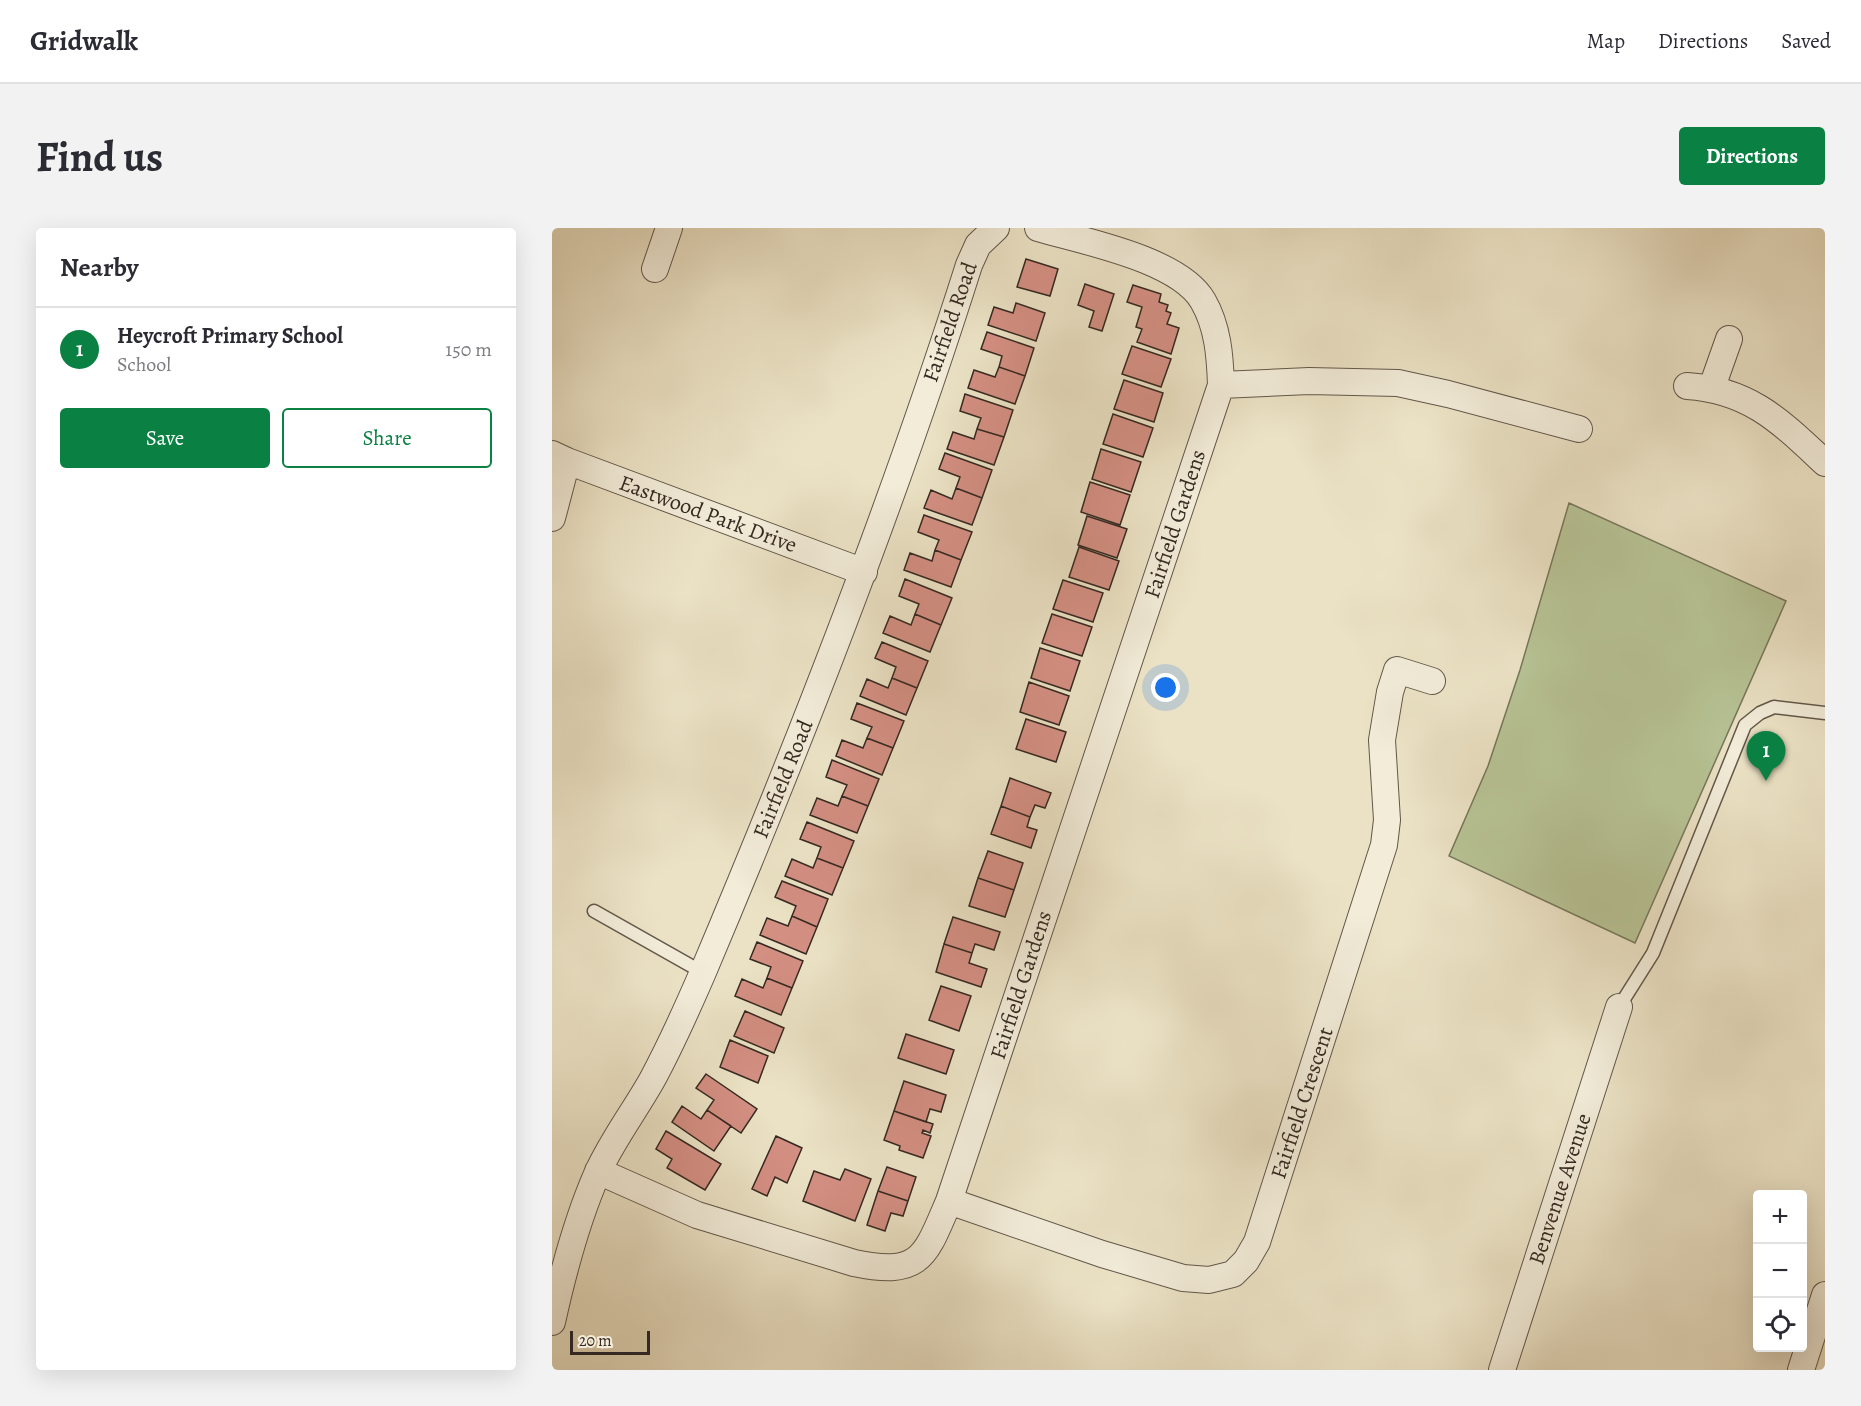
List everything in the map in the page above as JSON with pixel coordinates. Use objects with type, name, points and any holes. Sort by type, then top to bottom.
[{"type":"street","points":[[655,269],[669,228]]},
{"type":"street","name":"Fairfield Road","points":[[552,1322],[569,1251],[598,1171],[652,1080],[702,972],[801,736],[864,572],[969,265],[978,245],[996,228]]},
{"type":"street","name":"Fairfield Gardens","points":[[598,1171],[697,1215],[880,1269],[900,1267],[920,1258],[932,1241],[949,1201],[1221,385],[1220,348],[1203,300],[1187,282],[1162,267],[1131,255],[1038,228]]},
{"type":"street","points":[[1730,339],[1699,387],[1753,405],[1776,418],[1825,463]]},
{"type":"street","points":[[1221,385],[1309,381],[1398,383],[1579,429]]},
{"type":"street","points":[[552,518],[560,458]]},
{"type":"street","name":"Eastwood Park Drive","points":[[560,458],[864,572]]},
{"type":"street","name":"Fairfield Crescent","points":[[949,1201],[1102,1254],[1183,1278],[1209,1280],[1233,1274],[1246,1261],[1257,1242],[1384,845],[1387,820],[1382,740],[1390,692],[1397,670],[1432,681]]},
{"type":"street","name":"Benvenue Avenue","points":[[1502,1370],[1619,1007]]},
{"type":"street","points":[[1801,1370],[1825,1295]]},
{"type":"lane","points":[[1619,1007],[1653,953],[1744,725],[1760,713],[1774,707],[1825,713]]},
{"type":"lane","points":[[594,911],[702,972]]},
{"type":"green space","points":[[1569,503],[1786,601],[1635,943],[1449,856],[1488,766],[1520,670]]},
{"type":"building","points":[[1026,259],[1058,269],[1050,296],[1017,287]]},
{"type":"building","points":[[1085,284],[1114,294],[1102,331],[1089,327],[1094,311],[1078,305]]},
{"type":"building","points":[[1133,285],[1161,294],[1159,302],[1168,305],[1166,311],[1171,313],[1167,324],[1179,328],[1171,354],[1137,342],[1142,329],[1136,327],[1142,307],[1127,302]]},
{"type":"building","points":[[1016,303],[1045,313],[1036,341],[988,325],[994,307],[1013,313]]},
{"type":"building","points":[[987,332],[1034,348],[1025,376],[999,367],[1002,356],[981,349]]},
{"type":"building","points":[[1132,346],[1171,359],[1161,387],[1122,374]]},
{"type":"building","points":[[999,367],[1025,376],[1015,404],[968,388],[974,370],[995,377]]},
{"type":"building","points":[[1124,380],[1163,393],[1154,422],[1114,409]]},
{"type":"building","points":[[965,394],[1013,410],[1004,437],[977,429],[981,418],[960,411]]},
{"type":"building","points":[[1113,414],[1153,428],[1143,457],[1103,444]]},
{"type":"building","points":[[977,429],[1004,437],[994,465],[947,449],[953,432],[974,439]]},
{"type":"building","points":[[1101,449],[1141,462],[1131,492],[1092,479]]},
{"type":"building","points":[[945,453],[992,470],[982,498],[956,488],[960,477],[939,469]]},
{"type":"building","points":[[1090,482],[1130,495],[1120,525],[1081,512]]},
{"type":"building","points":[[956,488],[982,498],[972,525],[924,508],[931,490],[952,499]]},
{"type":"building","points":[[924,515],[972,532],[961,560],[935,550],[939,540],[918,532]]},
{"type":"building","points":[[1087,516],[1127,529],[1117,558],[1078,545]]},
{"type":"building","points":[[1079,547],[1119,561],[1109,590],[1069,577]]},
{"type":"building","points":[[935,550],[961,560],[951,587],[904,570],[910,553],[932,561]]},
{"type":"building","points":[[905,579],[952,598],[941,625],[915,614],[919,604],[899,596]]},
{"type":"building","points":[[1063,580],[1103,593],[1093,622],[1053,609]]},
{"type":"building","points":[[915,614],[941,625],[930,652],[883,633],[890,616],[911,625]]},
{"type":"building","points":[[1052,614],[1092,627],[1082,656],[1042,643]]},
{"type":"building","points":[[882,642],[928,661],[917,688],[892,678],[896,667],[875,658]]},
{"type":"building","points":[[1040,648],[1080,661],[1070,691],[1031,678]]},
{"type":"building","points":[[892,678],[917,688],[906,715],[860,696],[867,679],[888,688]]},
{"type":"building","points":[[1029,682],[1069,696],[1059,725],[1020,712]]},
{"type":"building","points":[[857,703],[904,721],[893,748],[867,738],[872,727],[851,719]]},
{"type":"building","points":[[1026,719],[1066,732],[1056,762],[1016,749]]},
{"type":"building","points":[[867,738],[893,748],[882,775],[836,756],[842,740],[863,748]]},
{"type":"building","points":[[832,760],[879,779],[868,806],[842,796],[847,785],[826,777]]},
{"type":"building","points":[[1010,778],[1051,793],[1045,808],[1035,805],[1030,817],[1001,806]]},
{"type":"building","points":[[842,796],[868,806],[857,833],[810,815],[817,798],[838,806]]},
{"type":"building","points":[[1001,806],[1030,817],[1027,827],[1037,830],[1031,848],[991,834]]},
{"type":"building","points":[[807,822],[854,841],[843,868],[817,858],[821,847],[800,839]]},
{"type":"building","points":[[988,851],[1023,863],[1014,890],[978,878]]},
{"type":"building","points":[[817,858],[843,868],[832,895],[785,876],[792,859],[813,868]]},
{"type":"building","points":[[978,878],[1014,890],[1005,917],[969,906]]},
{"type":"building","points":[[782,881],[828,899],[817,927],[792,916],[796,906],[775,897]]},
{"type":"building","points":[[792,916],[817,927],[806,954],[760,935],[767,918],[788,926]]},
{"type":"building","points":[[953,917],[1000,932],[994,950],[975,944],[972,953],[944,944]]},
{"type":"building","points":[[757,942],[803,961],[792,988],[767,978],[771,967],[750,959]]},
{"type":"building","points":[[944,944],[972,953],[969,963],[987,969],[981,987],[936,972]]},
{"type":"building","points":[[767,978],[792,988],[781,1015],[735,996],[742,979],[763,988]]},
{"type":"building","points":[[941,986],[971,996],[959,1031],[929,1020]]},
{"type":"building","points":[[745,1011],[784,1028],[774,1053],[734,1036]]},
{"type":"building","points":[[906,1034],[954,1050],[946,1074],[898,1058]]},
{"type":"building","points":[[730,1040],[768,1056],[758,1083],[720,1067]]},
{"type":"building","points":[[706,1074],[757,1109],[741,1133],[707,1110],[714,1100],[696,1088]]},
{"type":"building","points":[[904,1081],[946,1095],[941,1112],[930,1109],[926,1122],[894,1111]]},
{"type":"building","points":[[682,1106],[701,1119],[707,1110],[731,1126],[714,1151],[672,1122]]},
{"type":"building","points":[[894,1111],[933,1124],[930,1133],[923,1130],[922,1133],[931,1136],[923,1158],[899,1150],[900,1146],[884,1140]]},
{"type":"building","points":[[666,1131],[721,1164],[705,1190],[667,1168],[672,1159],[656,1149]]},
{"type":"building","points":[[776,1136],[802,1148],[787,1183],[775,1177],[767,1196],[752,1189]]},
{"type":"building","points":[[887,1167],[916,1177],[908,1201],[878,1191]]},
{"type":"building","points":[[845,1169],[871,1179],[855,1221],[803,1201],[814,1171],[840,1180]]},
{"type":"building","points":[[878,1191],[908,1201],[903,1216],[891,1213],[885,1231],[867,1225]]},
{"type":"place","name":"Heycroft Primary School","points":[[1766,781]]}]
